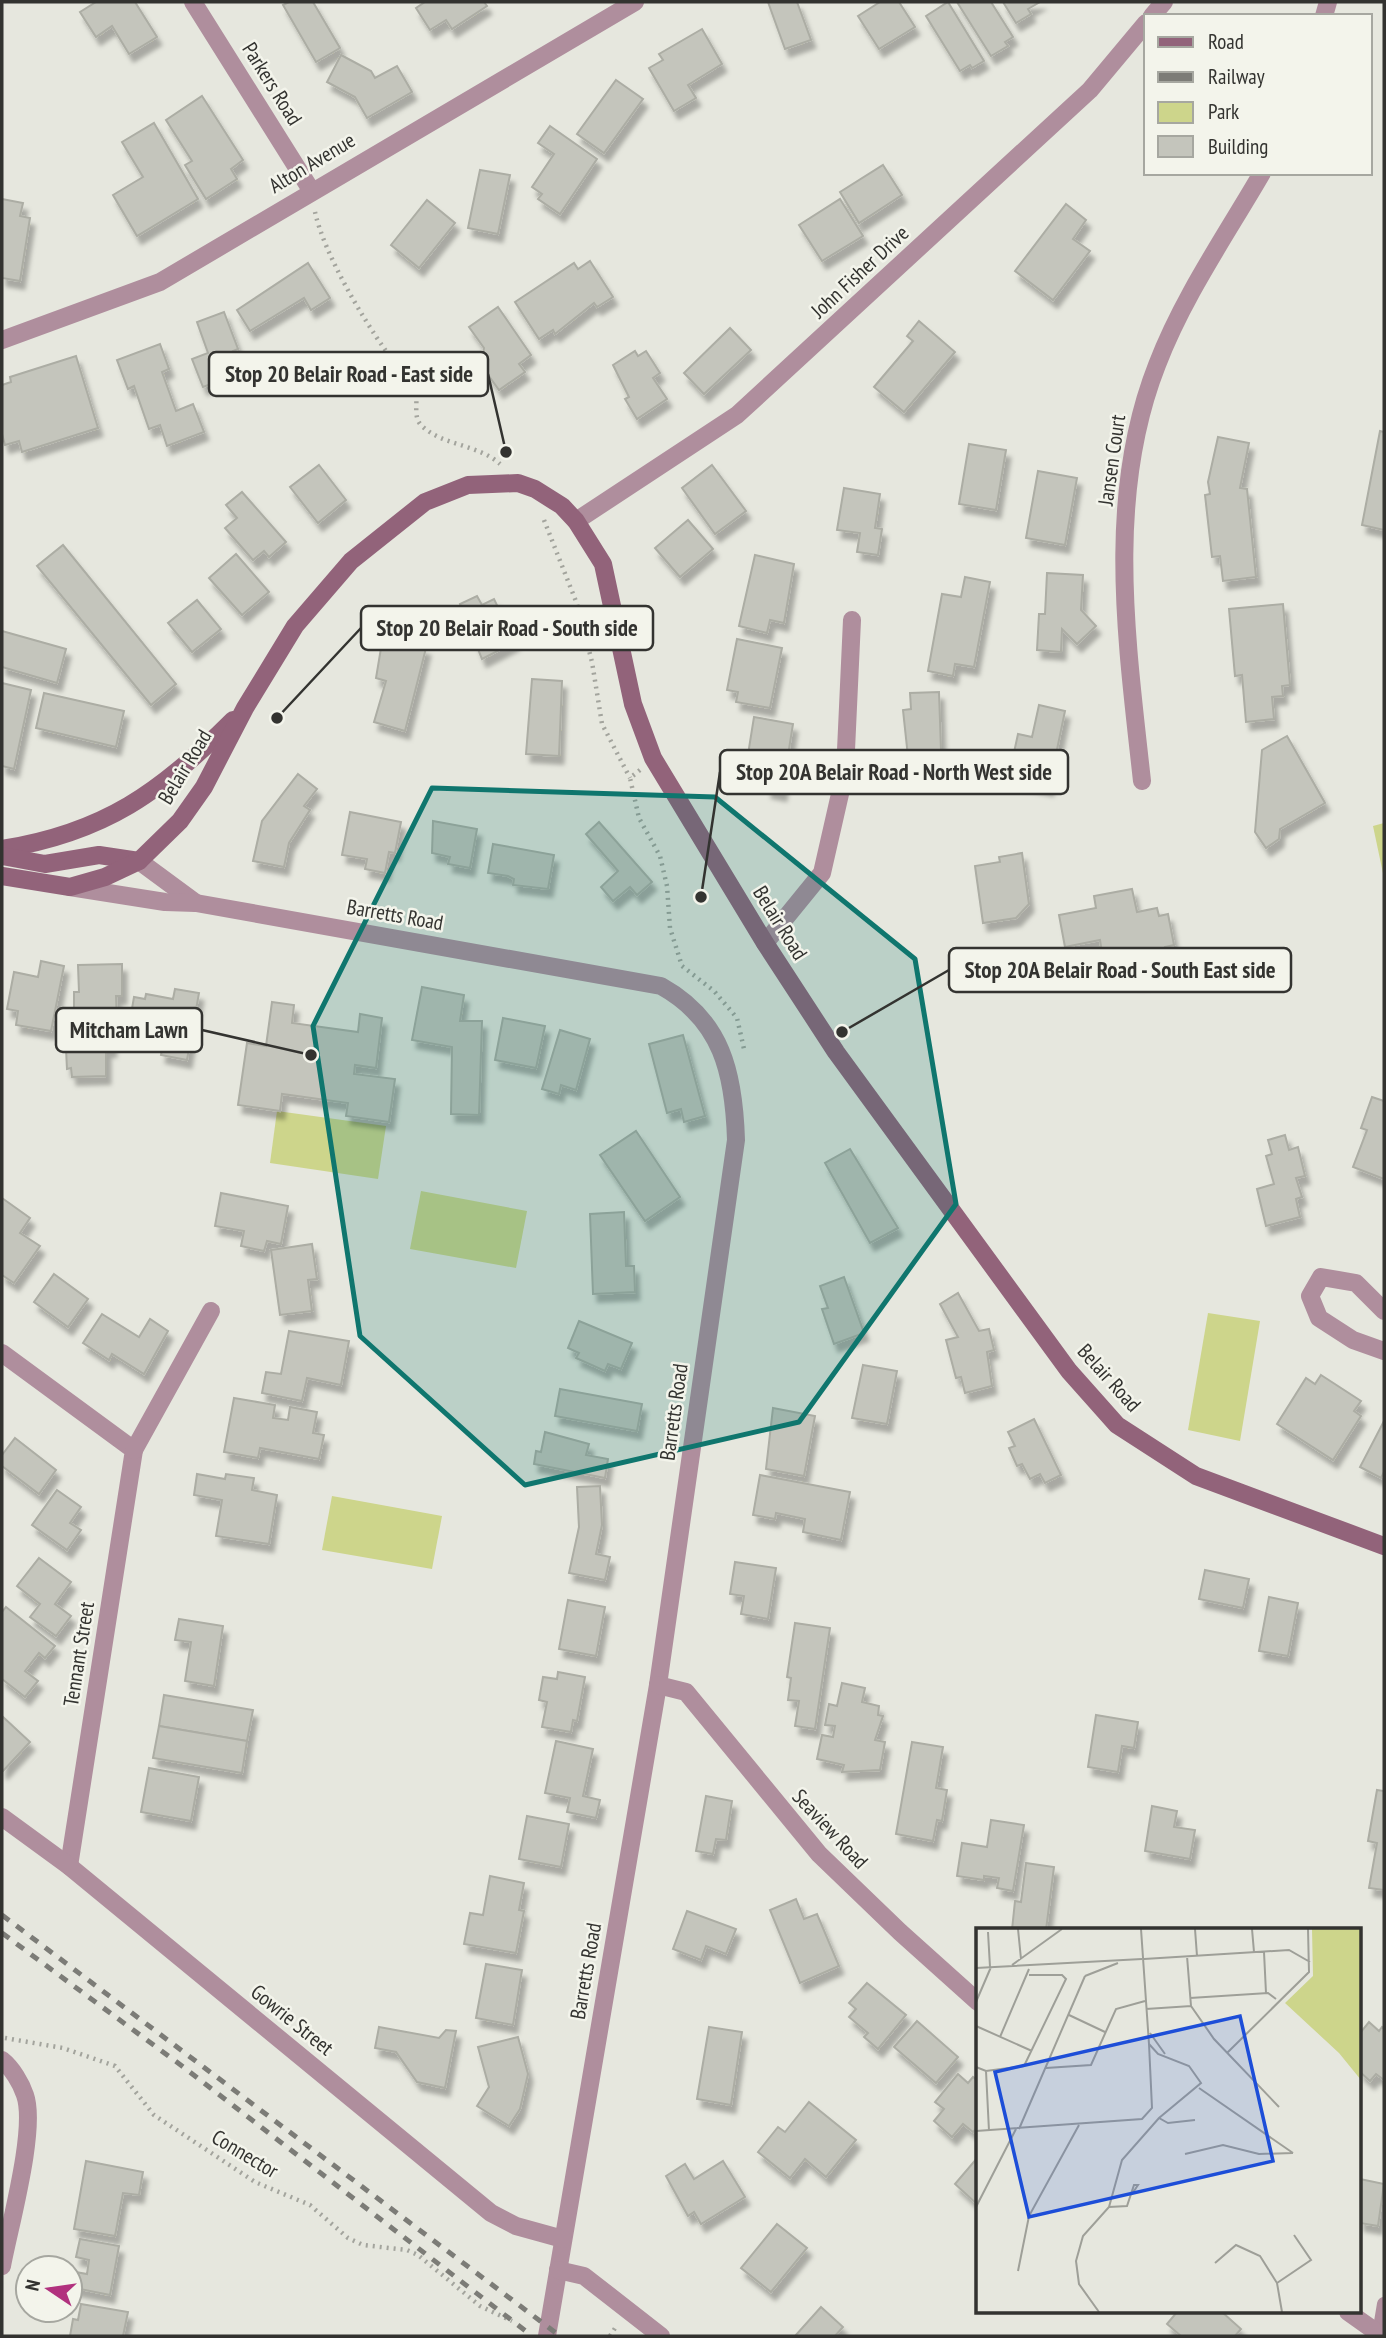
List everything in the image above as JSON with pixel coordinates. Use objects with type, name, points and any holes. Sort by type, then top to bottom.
[{"type":"main road","name":"Belair Road","points":[[2,876],[70,887],[105,877],[139,862],[180,821],[204,787],[246,708],[295,626],[351,561],[425,502],[468,485],[518,483],[535,489],[562,506],[576,521],[603,564],[633,704],[653,758],[765,943],[836,1052],[1069,1371],[1117,1425],[1196,1476],[1384,1546]]},
{"type":"main road","name":"Belair Road","points":[[2,849],[61,838],[133,805],[205,748],[246,708]]},
{"type":"main road","points":[[2,856],[45,864],[99,855],[139,862]]},
{"type":"street","name":"Parkers Road","points":[[194,2],[311,190]]},
{"type":"street","name":"Alton Avenue","points":[[2,340],[160,282],[311,190],[635,2]]},
{"type":"street","name":"John Fisher Drive","points":[[576,521],[737,415],[1090,90],[1144,25]]},
{"type":"street","name":"Jansen Court","points":[[1142,781],[1124,612],[1128,484],[1138,424],[1157,364],[1184,305],[1261,175]]},
{"type":"street","points":[[765,943],[822,873],[845,772],[852,620]]},
{"type":"street","name":"Barretts Road","points":[[139,862],[196,902]]},
{"type":"street","name":"Barretts Road","points":[[70,887],[164,902],[196,902],[660,986],[685,999],[710,1026],[726,1063],[735,1098],[736,1140],[657,1685],[547,2336]]},
{"type":"street","points":[[1384,1311],[1356,1283],[1321,1277],[1310,1296],[1319,1318],[1353,1340],[1384,1351]]},
{"type":"street","name":"Tennant Street","points":[[69,1866],[134,1450],[211,1311]]},
{"type":"street","points":[[2,1353],[134,1450]]},
{"type":"street","name":"Seaview Road","points":[[657,1685],[686,1692],[819,1854],[900,1933],[976,2000]]},
{"type":"street","name":"Gowrie Street","points":[[2,1817],[69,1866],[491,2213],[516,2226],[563,2239]]},
{"type":"street","points":[[2,2060],[9,2066],[26,2096],[28,2132],[2,2266]]},
{"type":"street","points":[[558,2270],[584,2276],[661,2336]]},
{"type":"street","points":[[1351,2314],[1380,2335]]},
{"type":"lane","points":[[1380,2335],[1384,2304]]},
{"type":"path","points":[[311,190],[320,234],[384,348],[415,391],[420,425],[440,438],[467,445],[497,461],[518,483]]},
{"type":"path","points":[[538,512],[577,604],[592,662],[602,724],[630,778],[639,818],[660,856],[667,886],[670,928],[682,966],[714,991],[737,1018],[744,1052]]},
{"type":"path","points":[[630,778],[653,758]]},
{"type":"path","name":"Connector","points":[[2,2038],[63,2048],[115,2066],[154,2115],[255,2182],[310,2205],[356,2242],[418,2255],[480,2306],[512,2321]]},
{"type":"highlighted area","points":[[432,788],[715,797],[915,959],[956,1204],[799,1422],[525,1485],[360,1336],[313,1026]]},
{"type":"green space","points":[[1384,823],[1384,878],[1373,826]]},
{"type":"green space","points":[[277,1111],[386,1126],[378,1179],[270,1163]]},
{"type":"green space","points":[[421,1191],[527,1211],[516,1268],[410,1249]]},
{"type":"green space","points":[[1208,1313],[1260,1321],[1240,1441],[1188,1430]]},
{"type":"green space","points":[[332,1496],[442,1516],[432,1569],[322,1550]]},
{"type":"building","points":[[96,2],[135,2],[157,37],[129,54],[112,26],[96,37],[80,12]]},
{"type":"building","points":[[289,2],[313,2],[340,48],[316,62],[283,5]]},
{"type":"building","points":[[425,2],[484,2],[487,6],[452,29],[446,20],[430,30],[416,8]]},
{"type":"building","points":[[768,2],[797,2],[811,40],[785,49]]},
{"type":"building","points":[[880,2],[899,2],[915,27],[879,49],[858,16]]},
{"type":"building","points":[[948,2],[984,61],[972,68],[970,65],[960,71],[926,16]]},
{"type":"building","points":[[957,2],[991,2],[1013,37],[1005,42],[1008,46],[991,56]]},
{"type":"building","points":[[1003,2],[1040,2],[1028,9],[1031,14],[1016,23]]},
{"type":"building","points":[[702,29],[722,64],[688,85],[696,98],[674,111],[649,68],[663,60],[659,54]]},
{"type":"building","points":[[341,55],[371,71],[375,78],[397,66],[412,92],[367,118],[355,97],[327,82]]},
{"type":"building","points":[[616,80],[643,99],[604,153],[577,134]]},
{"type":"building","points":[[202,96],[243,160],[231,169],[237,179],[206,199],[185,165],[192,161],[166,120]]},
{"type":"building","points":[[154,123],[198,199],[137,236],[113,195],[143,177],[122,142]]},
{"type":"building","points":[[550,126],[597,159],[560,214],[538,199],[542,194],[532,187],[554,154],[538,143]]},
{"type":"building","points":[[883,165],[902,195],[859,223],[840,192]]},
{"type":"building","points":[[480,170],[510,175],[498,234],[468,228]]},
{"type":"building","points":[[2,199],[23,203],[20,216],[30,218],[20,281],[2,278]]},
{"type":"building","points":[[840,199],[863,236],[822,261],[799,225]]},
{"type":"building","points":[[427,200],[455,223],[419,268],[391,245]]},
{"type":"building","points":[[1066,204],[1086,220],[1073,239],[1090,251],[1053,300],[1015,271]]},
{"type":"building","points":[[590,261],[613,297],[597,307],[594,303],[555,334],[553,330],[539,339],[515,302],[574,263],[578,269]]},
{"type":"building","points":[[308,263],[330,298],[311,310],[304,298],[250,331],[237,310]]},
{"type":"building","points":[[498,307],[531,355],[519,364],[525,372],[499,390],[481,365],[484,348],[469,327]]},
{"type":"building","points":[[224,312],[238,349],[233,351],[241,373],[203,387],[192,359],[208,353],[197,322]]},
{"type":"building","points":[[919,321],[955,352],[904,412],[874,387],[913,341],[907,336]]},
{"type":"building","points":[[730,328],[751,350],[704,394],[684,373]]},
{"type":"building","points":[[160,344],[169,369],[162,372],[176,411],[193,404],[204,432],[167,446],[160,425],[149,429],[134,386],[128,389],[117,360]]},
{"type":"building","points":[[635,351],[638,356],[646,351],[660,373],[653,378],[667,399],[637,419],[625,399],[629,397],[613,365]]},
{"type":"building","points":[[76,356],[98,428],[22,452],[19,441],[5,445],[2,434],[2,385],[11,382],[10,377]]},
{"type":"building","points":[[1380,431],[1384,432],[1384,530],[1362,525]]},
{"type":"building","points":[[1218,437],[1249,443],[1240,488],[1247,489],[1256,577],[1223,581],[1220,556],[1212,557],[1205,495],[1210,494],[1208,482]]},
{"type":"building","points":[[969,444],[1006,450],[996,510],[959,504]]},
{"type":"building","points":[[319,465],[346,500],[318,523],[290,487]]},
{"type":"building","points":[[712,465],[746,511],[715,534],[682,488]]},
{"type":"building","points":[[1038,471],[1077,478],[1065,545],[1026,538]]},
{"type":"building","points":[[844,488],[880,494],[875,528],[882,529],[878,555],[857,552],[860,533],[837,530]]},
{"type":"building","points":[[242,492],[286,542],[269,557],[264,551],[253,560],[225,528],[237,518],[226,505]]},
{"type":"building","points":[[688,520],[713,549],[680,577],[655,548]]},
{"type":"building","points":[[63,545],[176,684],[151,705],[37,566]]},
{"type":"building","points":[[236,554],[269,592],[242,615],[209,578]]},
{"type":"building","points":[[755,555],[794,564],[784,623],[770,620],[767,633],[739,626]]},
{"type":"building","points":[[1047,573],[1083,575],[1081,610],[1096,626],[1077,644],[1062,629],[1061,652],[1037,650],[1039,614],[1045,614]]},
{"type":"building","points":[[965,577],[990,582],[974,667],[955,664],[953,676],[928,671],[942,594],[961,597]]},
{"type":"building","points":[[477,596],[482,605],[494,599],[515,642],[482,659],[460,604]]},
{"type":"building","points":[[197,600],[221,629],[192,652],[168,623]]},
{"type":"building","points":[[1283,604],[1290,685],[1282,686],[1283,696],[1272,697],[1274,719],[1246,722],[1242,675],[1235,676],[1229,609]]},
{"type":"building","points":[[2,631],[66,649],[57,683],[2,667]]},
{"type":"building","points":[[383,636],[426,648],[405,731],[374,722],[386,681],[376,678]]},
{"type":"building","points":[[737,639],[782,648],[770,708],[736,702],[738,692],[727,690]]},
{"type":"building","points":[[532,679],[562,681],[559,756],[526,754]]},
{"type":"building","points":[[2,683],[31,690],[14,769],[2,766]]},
{"type":"building","points":[[939,692],[942,779],[915,780],[914,766],[909,766],[903,710],[911,709],[910,693]]},
{"type":"building","points":[[44,693],[124,711],[116,747],[36,728]]},
{"type":"building","points":[[1039,705],[1065,711],[1049,788],[1020,782],[1025,760],[1013,757],[1018,734],[1032,737]]},
{"type":"building","points":[[754,717],[793,724],[782,793],[767,790],[768,781],[754,779],[756,768],[746,767]]},
{"type":"building","points":[[1287,736],[1325,803],[1280,829],[1279,839],[1266,848],[1255,832],[1262,750]]},
{"type":"building","points":[[298,774],[317,789],[304,806],[310,810],[289,843],[284,867],[253,861],[262,821]]},
{"type":"building","points":[[350,812],[401,822],[395,853],[389,852],[385,873],[365,869],[367,859],[342,855]]},
{"type":"building","points":[[433,821],[477,829],[470,868],[448,864],[450,857],[432,853]]},
{"type":"building","points":[[599,822],[652,882],[637,895],[630,887],[613,901],[601,887],[618,871],[586,834]]},
{"type":"building","points":[[493,844],[554,855],[548,889],[513,885],[514,879],[508,876],[488,873]]},
{"type":"building","points":[[1022,853],[1029,904],[1016,918],[983,923],[975,866],[1000,862],[999,857]]},
{"type":"building","points":[[1132,889],[1137,912],[1157,908],[1159,916],[1168,914],[1174,945],[1165,947],[1170,975],[1137,981],[1133,959],[1104,965],[1100,940],[1065,947],[1059,915],[1096,908],[1094,896]]},
{"type":"building","points":[[41,961],[64,966],[51,1031],[16,1025],[18,1011],[7,1009],[14,972],[38,977]]},
{"type":"building","points":[[122,964],[122,996],[116,996],[117,1022],[111,1023],[112,1049],[106,1049],[106,1076],[72,1077],[71,1068],[67,1069],[66,1049],[71,1049],[70,1022],[74,1022],[74,992],[79,992],[78,965]]},
{"type":"building","points":[[422,987],[464,995],[460,1021],[482,1021],[479,1115],[451,1114],[452,1047],[412,1040]]},
{"type":"building","points":[[175,989],[199,993],[187,1060],[161,1055],[164,1039],[128,1032],[134,997],[145,999],[146,994],[173,999]]},
{"type":"building","points":[[272,1002],[294,1005],[292,1023],[358,1032],[360,1014],[382,1018],[376,1068],[355,1065],[354,1074],[395,1079],[389,1122],[346,1116],[348,1103],[282,1094],[280,1111],[238,1105],[247,1043],[266,1046]]},
{"type":"building","points":[[503,1018],[545,1026],[536,1068],[495,1060]]},
{"type":"building","points":[[560,1030],[590,1039],[576,1090],[561,1085],[559,1094],[542,1089]]},
{"type":"building","points":[[683,1035],[705,1116],[684,1122],[681,1109],[667,1113],[649,1044]]},
{"type":"building","points":[[1372,1097],[1384,1101],[1384,1179],[1353,1167],[1367,1130],[1361,1128]]},
{"type":"building","points":[[636,1131],[680,1197],[645,1221],[600,1155]]},
{"type":"building","points":[[1285,1135],[1289,1150],[1298,1147],[1305,1176],[1296,1178],[1302,1197],[1296,1199],[1300,1217],[1266,1226],[1257,1189],[1274,1184],[1266,1156],[1272,1154],[1268,1140]]},
{"type":"building","points":[[850,1149],[898,1228],[870,1243],[825,1163]]},
{"type":"building","points":[[221,1193],[288,1206],[281,1244],[267,1241],[264,1251],[241,1246],[244,1231],[215,1226]]},
{"type":"building","points":[[2,1198],[30,1218],[20,1233],[40,1246],[14,1283],[2,1275]]},
{"type":"building","points":[[624,1212],[626,1266],[634,1266],[635,1292],[593,1294],[590,1214]]},
{"type":"building","points":[[312,1244],[317,1279],[308,1280],[312,1311],[280,1315],[271,1250]]},
{"type":"building","points":[[54,1274],[88,1299],[68,1327],[34,1302]]},
{"type":"building","points":[[844,1277],[864,1333],[834,1344],[822,1309],[828,1308],[820,1286]]},
{"type":"building","points":[[958,1293],[979,1331],[989,1329],[994,1350],[987,1352],[992,1386],[965,1393],[961,1377],[956,1378],[946,1340],[958,1337],[940,1304]]},
{"type":"building","points":[[102,1314],[139,1337],[150,1319],[168,1331],[144,1374],[112,1354],[109,1360],[83,1343]]},
{"type":"building","points":[[579,1321],[632,1343],[621,1369],[608,1364],[605,1371],[576,1358],[579,1353],[568,1348]]},
{"type":"building","points":[[289,1331],[349,1341],[341,1385],[307,1378],[302,1401],[262,1393],[266,1372],[281,1374]]},
{"type":"building","points":[[863,1365],[897,1371],[887,1424],[852,1418]]},
{"type":"building","points":[[1321,1375],[1361,1401],[1354,1411],[1361,1416],[1333,1460],[1277,1424],[1306,1378],[1315,1384]]},
{"type":"building","points":[[560,1389],[642,1404],[637,1431],[555,1416]]},
{"type":"building","points":[[234,1398],[275,1405],[273,1418],[288,1420],[290,1407],[317,1412],[313,1433],[324,1435],[319,1459],[260,1448],[258,1458],[224,1452]]},
{"type":"building","points":[[773,1408],[815,1416],[804,1476],[766,1469]]},
{"type":"building","points":[[1034,1419],[1061,1475],[1045,1483],[1040,1474],[1030,1479],[1022,1464],[1017,1466],[1009,1448],[1015,1446],[1008,1432]]},
{"type":"building","points":[[1384,1421],[1384,1472],[1381,1478],[1360,1467]]},
{"type":"building","points":[[545,1432],[589,1444],[586,1455],[608,1459],[605,1478],[534,1464],[536,1451],[541,1452]]},
{"type":"building","points":[[15,1438],[56,1470],[39,1494],[2,1466],[2,1455]]},
{"type":"building","points":[[197,1474],[225,1479],[226,1474],[254,1478],[252,1490],[277,1495],[269,1544],[216,1536],[222,1500],[194,1495]]},
{"type":"building","points":[[760,1475],[850,1492],[841,1540],[803,1532],[805,1519],[776,1513],[775,1519],[753,1515]]},
{"type":"building","points":[[600,1486],[602,1525],[596,1554],[610,1557],[605,1580],[569,1573],[579,1527],[577,1487]]},
{"type":"building","points":[[57,1490],[81,1507],[70,1523],[81,1530],[67,1550],[32,1525]]},
{"type":"building","points":[[39,1558],[71,1582],[55,1604],[71,1616],[56,1636],[30,1617],[40,1604],[17,1586]]},
{"type":"building","points":[[735,1562],[776,1568],[768,1619],[741,1614],[744,1596],[730,1594]]},
{"type":"building","points":[[1205,1570],[1249,1579],[1243,1608],[1199,1599]]},
{"type":"building","points":[[1269,1597],[1298,1603],[1288,1656],[1259,1651]]},
{"type":"building","points":[[568,1600],[605,1607],[596,1656],[559,1649]]},
{"type":"building","points":[[6,1607],[55,1646],[45,1658],[39,1653],[25,1671],[38,1681],[25,1697],[2,1679],[2,1612]]},
{"type":"building","points":[[179,1619],[223,1626],[214,1686],[185,1681],[191,1642],[175,1640]]},
{"type":"building","points":[[795,1623],[830,1628],[815,1729],[795,1726],[799,1701],[788,1700],[791,1678],[787,1677]]},
{"type":"building","points":[[558,1672],[585,1677],[577,1721],[573,1720],[571,1732],[542,1727],[547,1702],[539,1700],[543,1677],[557,1679]]},
{"type":"building","points":[[842,1683],[865,1688],[862,1702],[879,1706],[878,1715],[883,1716],[875,1740],[885,1742],[880,1770],[842,1772],[844,1765],[817,1759],[822,1735],[833,1737],[835,1726],[825,1725],[829,1704],[837,1706]]},
{"type":"building","points":[[164,1695],[253,1710],[247,1741],[159,1726]]},
{"type":"building","points":[[1096,1715],[1138,1722],[1134,1748],[1122,1746],[1118,1772],[1088,1767]]},
{"type":"building","points":[[2,1716],[30,1742],[3,1771],[2,1770]]},
{"type":"building","points":[[159,1726],[247,1741],[242,1773],[153,1758]]},
{"type":"building","points":[[556,1741],[593,1749],[583,1796],[600,1800],[596,1818],[567,1812],[570,1798],[545,1793]]},
{"type":"building","points":[[912,1742],[943,1747],[936,1788],[947,1790],[942,1821],[937,1820],[933,1841],[896,1834]]},
{"type":"building","points":[[149,1768],[199,1777],[191,1821],[141,1812]]},
{"type":"building","points":[[1377,1790],[1384,1791],[1384,1890],[1369,1888],[1377,1843],[1368,1841]]},
{"type":"building","points":[[706,1796],[732,1801],[726,1840],[716,1839],[713,1854],[696,1851]]},
{"type":"building","points":[[1152,1806],[1177,1811],[1174,1827],[1195,1830],[1190,1859],[1145,1851]]},
{"type":"building","points":[[527,1816],[569,1824],[561,1867],[519,1859]]},
{"type":"building","points":[[991,1820],[1024,1825],[1013,1891],[997,1888],[999,1878],[984,1876],[984,1880],[957,1876],[962,1843],[987,1847]]},
{"type":"building","points":[[1026,1863],[1054,1867],[1046,1928],[1012,1928],[1015,1901],[1021,1902]]},
{"type":"building","points":[[490,1876],[524,1883],[519,1910],[524,1911],[516,1953],[464,1944],[470,1913],[483,1915]]},
{"type":"building","points":[[796,1899],[804,1919],[817,1914],[839,1966],[800,1983],[770,1910]]},
{"type":"building","points":[[687,1911],[736,1929],[726,1954],[706,1946],[701,1960],[673,1949]]},
{"type":"building","points":[[486,1964],[522,1970],[513,2025],[476,2018]]},
{"type":"building","points":[[867,1983],[906,2015],[878,2049],[864,2037],[868,2033],[849,2017],[856,2009],[849,2003]]},
{"type":"building","points":[[917,2021],[958,2057],[936,2083],[894,2047]]},
{"type":"building","points":[[1369,2022],[1379,2031],[1382,2027],[1384,2029],[1384,2080],[1376,2074],[1370,2081],[1362,2074],[1362,2031]]},
{"type":"building","points":[[379,2027],[439,2038],[446,2030],[456,2031],[445,2088],[417,2082],[396,2052],[375,2048]]},
{"type":"building","points":[[709,2027],[742,2032],[731,2105],[697,2099]]},
{"type":"building","points":[[518,2037],[528,2074],[520,2109],[509,2126],[477,2106],[489,2087],[478,2047]]},
{"type":"building","points":[[958,2074],[968,2083],[973,2077],[976,2079],[976,2129],[973,2132],[963,2124],[952,2137],[934,2121],[944,2109],[935,2102]]},
{"type":"building","points":[[809,2102],[856,2140],[826,2177],[805,2159],[790,2178],[758,2152],[778,2127],[785,2132]]},
{"type":"building","points":[[976,2159],[976,2203],[955,2184]]},
{"type":"building","points":[[86,2161],[143,2172],[139,2195],[123,2193],[115,2236],[74,2229]]},
{"type":"building","points":[[723,2161],[745,2197],[701,2224],[694,2212],[688,2216],[666,2176],[685,2164],[694,2179]]},
{"type":"building","points":[[1362,2179],[1384,2184],[1378,2226],[1362,2223]]},
{"type":"building","points":[[777,2224],[807,2248],[771,2292],[741,2268]]},
{"type":"building","points":[[80,2239],[119,2246],[110,2295],[84,2290],[84,2273],[87,2274],[89,2260],[84,2259],[84,2254],[77,2254]]},
{"type":"building","points":[[84,2305],[128,2312],[123,2336],[70,2336],[72,2324],[84,2324]]},
{"type":"building","points":[[821,2307],[843,2327],[835,2336],[795,2336]]},
{"type":"building","points":[[1175,2314],[1224,2314],[1241,2329],[1235,2336],[1181,2336],[1167,2324]]},
{"type":"railway","points":[[2,1915],[560,2336]]},
{"type":"railway","points":[[2,1933],[182,2066],[532,2336]]},
{"type":"place","name":"Stop 20 Belair Road - East side","points":[[506,452]]},
{"type":"place","name":"Stop 20 Belair Road - South side","points":[[277,718]]},
{"type":"place","name":"Stop 20A Belair Road - North West side","points":[[701,897]]},
{"type":"place","name":"Stop 20A Belair Road - South East side","points":[[842,1032]]},
{"type":"place","name":"Mitcham Lawn","points":[[311,1055]]}]
